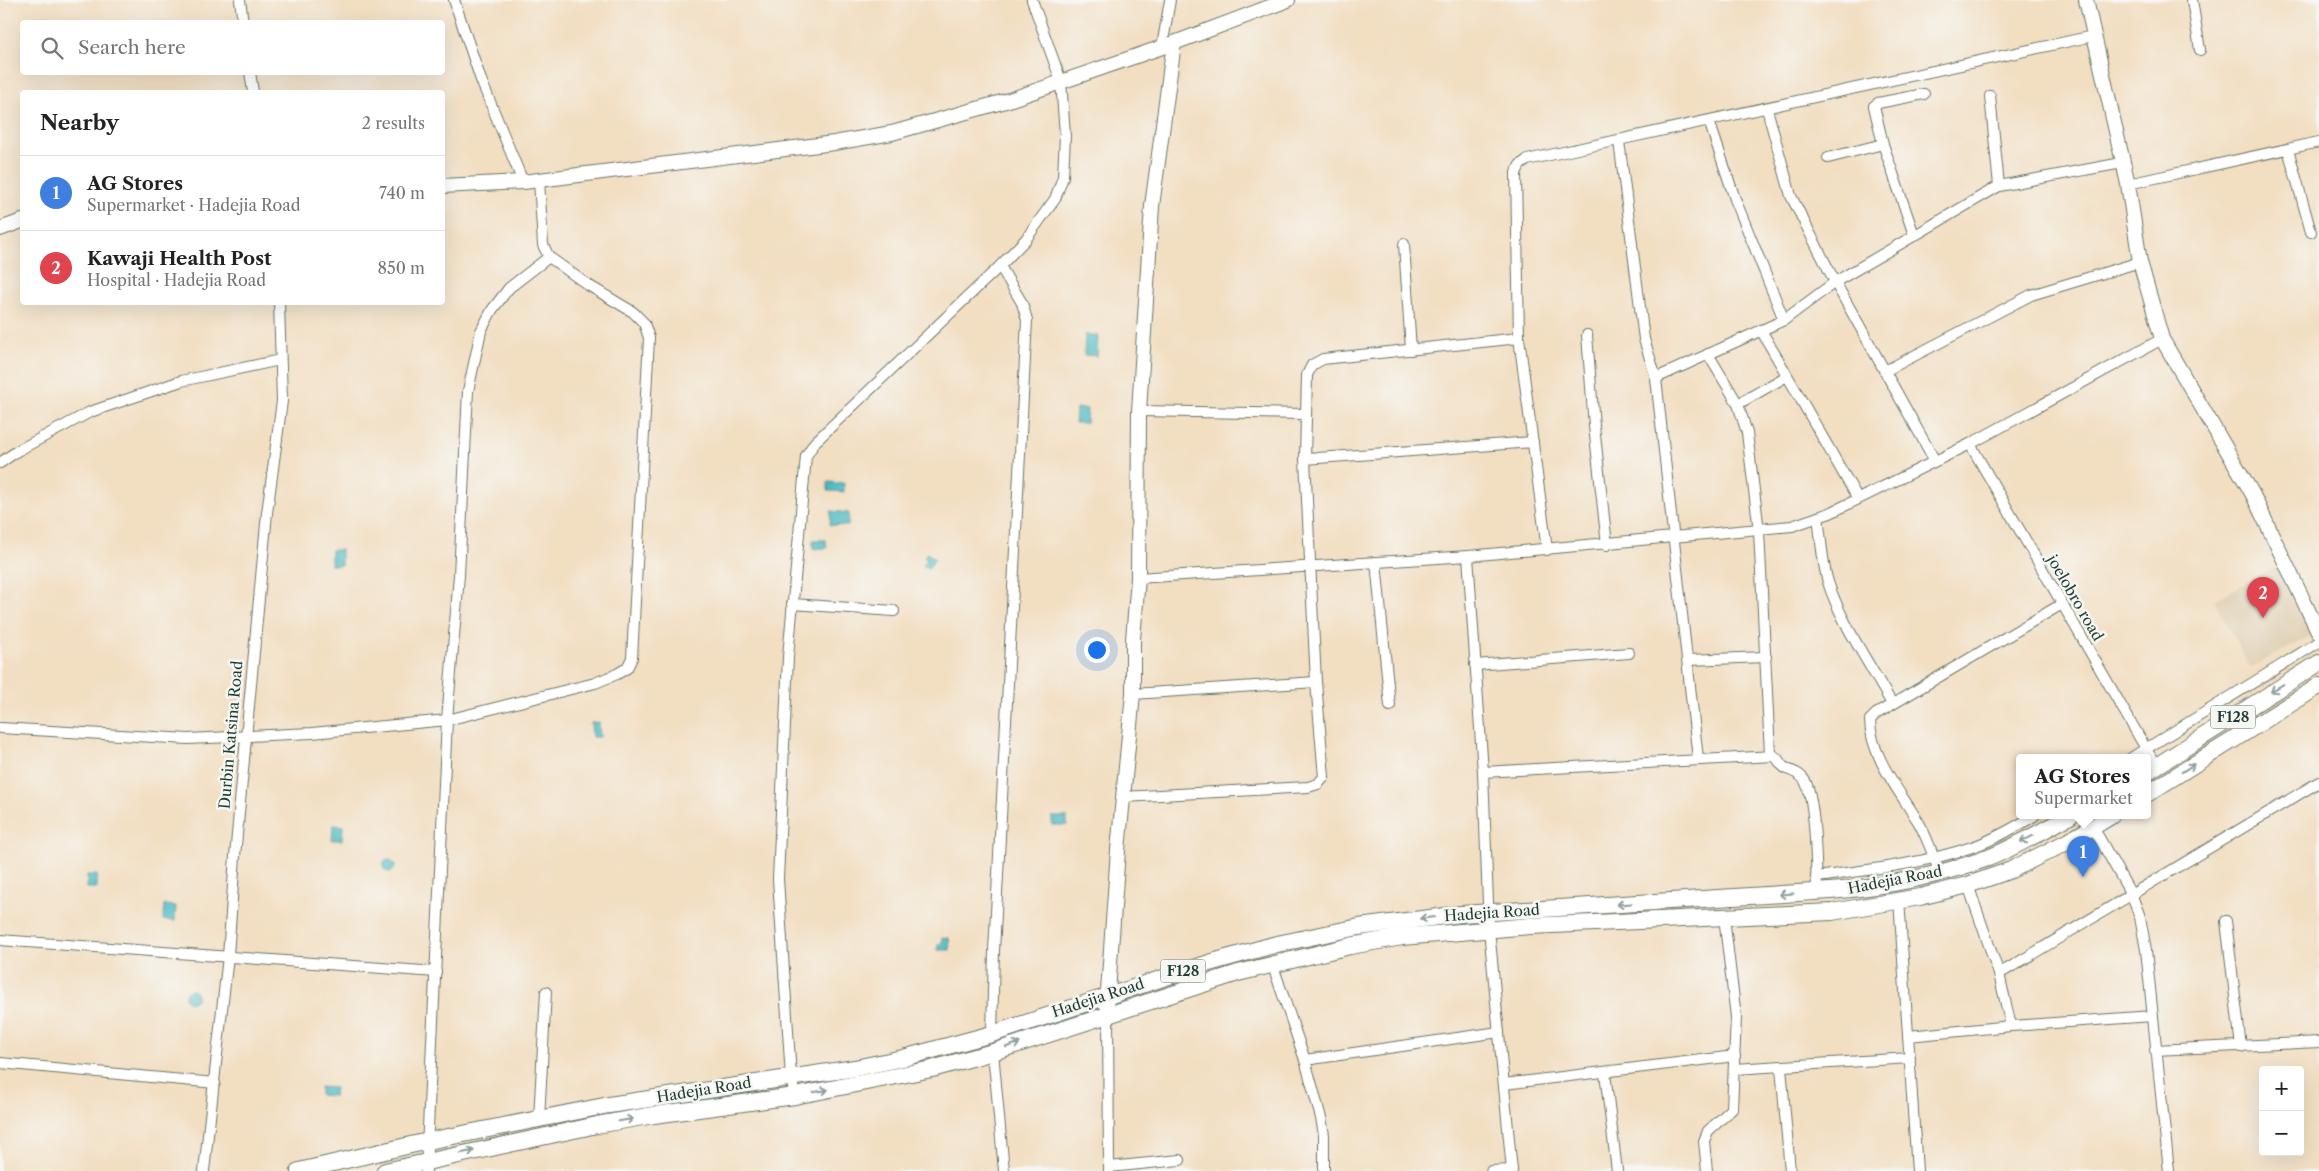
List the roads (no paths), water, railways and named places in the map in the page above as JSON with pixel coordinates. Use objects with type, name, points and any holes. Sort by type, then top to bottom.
[{"type":"main road","name":"F128","points":[[2152,769],[2319,663]]},
{"type":"main road","name":"F128","points":[[2151,791],[2319,686]]},
{"type":"main road","name":"Hadejia Road","points":[[299,1171],[428,1142],[609,1105],[902,1058],[992,1034],[1147,982],[1277,944],[1359,927],[1488,912],[1821,887],[1890,884],[1937,865],[1989,857],[2064,819]]},
{"type":"main road","name":"Hadejia Road","points":[[385,1171],[426,1166],[597,1125],[654,1115],[795,1096],[895,1077],[993,1052],[1272,963],[1350,946],[1402,937],[1489,929],[1832,912],[1899,899],[1920,897],[1968,886],[2011,870],[2105,819]]},
{"type":"main road","points":[[1821,887],[1832,912]]},
{"type":"street","points":[[240,0],[243,20]]},
{"type":"street","points":[[454,0],[481,80],[523,182]]},
{"type":"street","points":[[795,1096],[791,1077],[778,879],[788,657],[803,472],[806,456],[814,442],[1000,266],[1026,239],[1055,199],[1065,158],[1061,81],[1032,0]]},
{"type":"street","points":[[1170,0],[1168,45],[1152,206],[1139,411],[1138,578],[1133,639],[1133,694],[1113,936],[1106,996],[1110,1039],[1109,1169],[1180,1160]]},
{"type":"street","points":[[445,186],[523,182],[834,144],[892,133],[1009,100],[1168,45],[1288,0]]},
{"type":"street","points":[[2086,0],[2128,184],[2140,262],[2162,339],[2252,493],[2319,633]]},
{"type":"street","points":[[2192,0],[2200,50]]},
{"type":"street","points":[[1547,550],[1520,338],[1516,173],[1520,165],[1527,160],[1767,109],[2093,36]]},
{"type":"street","points":[[250,75],[253,90]]},
{"type":"street","points":[[1914,235],[1883,144],[1874,106],[1878,103],[1924,94]]},
{"type":"street","points":[[1990,96],[1999,186]]},
{"type":"street","points":[[1767,109],[1791,196],[1835,282],[1935,461]]},
{"type":"street","points":[[1709,121],[1736,199],[1784,320]]},
{"type":"street","points":[[1619,141],[1644,339],[1656,378],[1673,539],[1680,580],[1698,759]]},
{"type":"street","points":[[2128,184],[2319,142]]},
{"type":"street","points":[[1828,158],[1883,144]]},
{"type":"street","points":[[2288,149],[2311,232]]},
{"type":"street","points":[[1656,378],[1784,320],[1835,282],[1999,186],[2122,163]]},
{"type":"street","points":[[0,728],[188,739],[312,733],[447,720],[595,683],[626,668],[632,658],[649,338],[644,323],[633,312],[588,285],[549,257],[543,246],[539,180]]},
{"type":"street","points":[[0,229],[20,222]]},
{"type":"street","points":[[1404,244],[1411,350]]},
{"type":"street","points":[[426,1166],[447,720],[459,575],[468,391],[481,331],[492,310],[509,288],[549,257]]},
{"type":"street","points":[[1885,371],[2031,295],[2140,262]]},
{"type":"street","points":[[992,1034],[994,951],[1027,320],[1022,303],[1000,266]]},
{"type":"street","name":"Durbin Katsina Road","points":[[204,1171],[228,956],[235,856],[267,513],[282,401],[279,305]]},
{"type":"street","points":[[1761,330],[1858,499]]},
{"type":"street","points":[[1587,335],[1594,426],[1607,545]]},
{"type":"street","points":[[1123,797],[1308,787],[1318,784],[1324,777],[1316,682],[1305,459],[1307,375],[1312,365],[1323,359],[1520,338]]},
{"type":"street","points":[[1138,578],[1547,550],[1759,531],[1792,526],[1818,517],[1858,499],[1970,444],[2162,339]]},
{"type":"street","points":[[1708,354],[1738,404],[1747,433],[1759,531],[1770,754]]},
{"type":"street","points":[[0,464],[17,451],[90,412],[182,381],[280,360]]},
{"type":"street","points":[[1738,404],[1787,376]]},
{"type":"street","points":[[1139,411],[1305,414]]},
{"type":"street","points":[[1305,459],[1533,442]]},
{"type":"street","name":"joelobro road","points":[[1970,444],[2148,754]]},
{"type":"street","points":[[1818,517],[1827,579],[1831,590],[1892,704]]},
{"type":"street","points":[[1468,556],[1483,772],[1489,929],[1512,1170],[1491,1171]]},
{"type":"street","points":[[1376,562],[1390,706]]},
{"type":"street","points":[[792,604],[894,611]]},
{"type":"street","points":[[2029,819],[1937,865],[1919,823],[1901,796],[1874,746],[1870,732],[1870,720],[1892,704],[2062,604]]},
{"type":"street","points":[[2138,754],[2319,642]]},
{"type":"street","points":[[1476,665],[1629,653]]},
{"type":"street","points":[[1688,660],[1766,657]]},
{"type":"street","points":[[1133,694],[1316,682]]},
{"type":"street","points":[[1483,772],[1770,754],[1777,757],[1782,766],[1795,771],[1805,781],[1812,815],[1821,887]]},
{"type":"street","points":[[1999,974],[2132,896],[2319,782]]},
{"type":"street","points":[[2093,826],[2132,896],[2140,918],[2146,950],[2169,1171]]},
{"type":"street","points":[[1968,886],[1999,974],[2011,1026]]},
{"type":"street","points":[[1899,899],[1916,1171]]},
{"type":"street","points":[[1707,1171],[1704,1141],[1708,1131],[1732,1109],[1735,1069],[1736,1017],[1724,918]]},
{"type":"street","points":[[2226,921],[2240,1047]]},
{"type":"street","points":[[0,940],[436,972]]},
{"type":"street","points":[[1272,963],[1305,1060],[1321,1118],[1324,1134],[1324,1171]]},
{"type":"street","points":[[539,1119],[546,992]]},
{"type":"street","points":[[1908,1036],[2011,1026],[2153,1016]]},
{"type":"street","points":[[1305,1060],[1499,1032]]},
{"type":"street","points":[[2155,1050],[2319,1042]]},
{"type":"street","points":[[993,1052],[1004,1171]]},
{"type":"street","points":[[1504,1084],[1735,1056]]},
{"type":"street","points":[[1735,1069],[1910,1058]]},
{"type":"street","points":[[0,1063],[215,1083]]},
{"type":"street","points":[[1781,1067],[1790,1171]]},
{"type":"street","points":[[1605,1073],[1617,1171]]},
{"type":"water","points":[[1085,335],[1098,335],[1097,356],[1084,355]]},
{"type":"water","points":[[1076,408],[1087,409],[1086,423],[1075,423]]},
{"type":"water","points":[[828,482],[844,483],[844,492],[828,491]]},
{"type":"water","points":[[831,511],[849,513],[848,526],[830,525]]},
{"type":"water","points":[[813,540],[826,540],[827,548],[813,549]]},
{"type":"water","points":[[331,550],[341,550],[341,565],[331,565]]},
{"type":"water","points":[[927,553],[935,559],[928,569],[923,565],[927,560],[924,557]]},
{"type":"water","points":[[599,722],[600,737],[592,737],[591,723]]},
{"type":"water","points":[[1052,817],[1067,817],[1067,825],[1052,825]]},
{"type":"water","points":[[333,825],[343,826],[342,840],[332,840]]},
{"type":"water","points":[[389,860],[395,866],[389,872],[383,866]]},
{"type":"water","points":[[87,875],[97,875],[97,888],[87,888]]},
{"type":"water","points":[[164,905],[176,906],[175,921],[163,920]]},
{"type":"water","points":[[942,938],[949,938],[950,950],[938,950],[938,944],[942,944]]},
{"type":"water","points":[[189,990],[193,990],[197,996],[193,1002],[189,1002],[185,998],[185,994]]},
{"type":"water","points":[[320,1087],[335,1088],[334,1096],[320,1095]]},
{"type":"place","name":"Kawaji Health Post","points":[[2263,618]]},
{"type":"place","name":"AG Stores","points":[[2083,877]]}]
